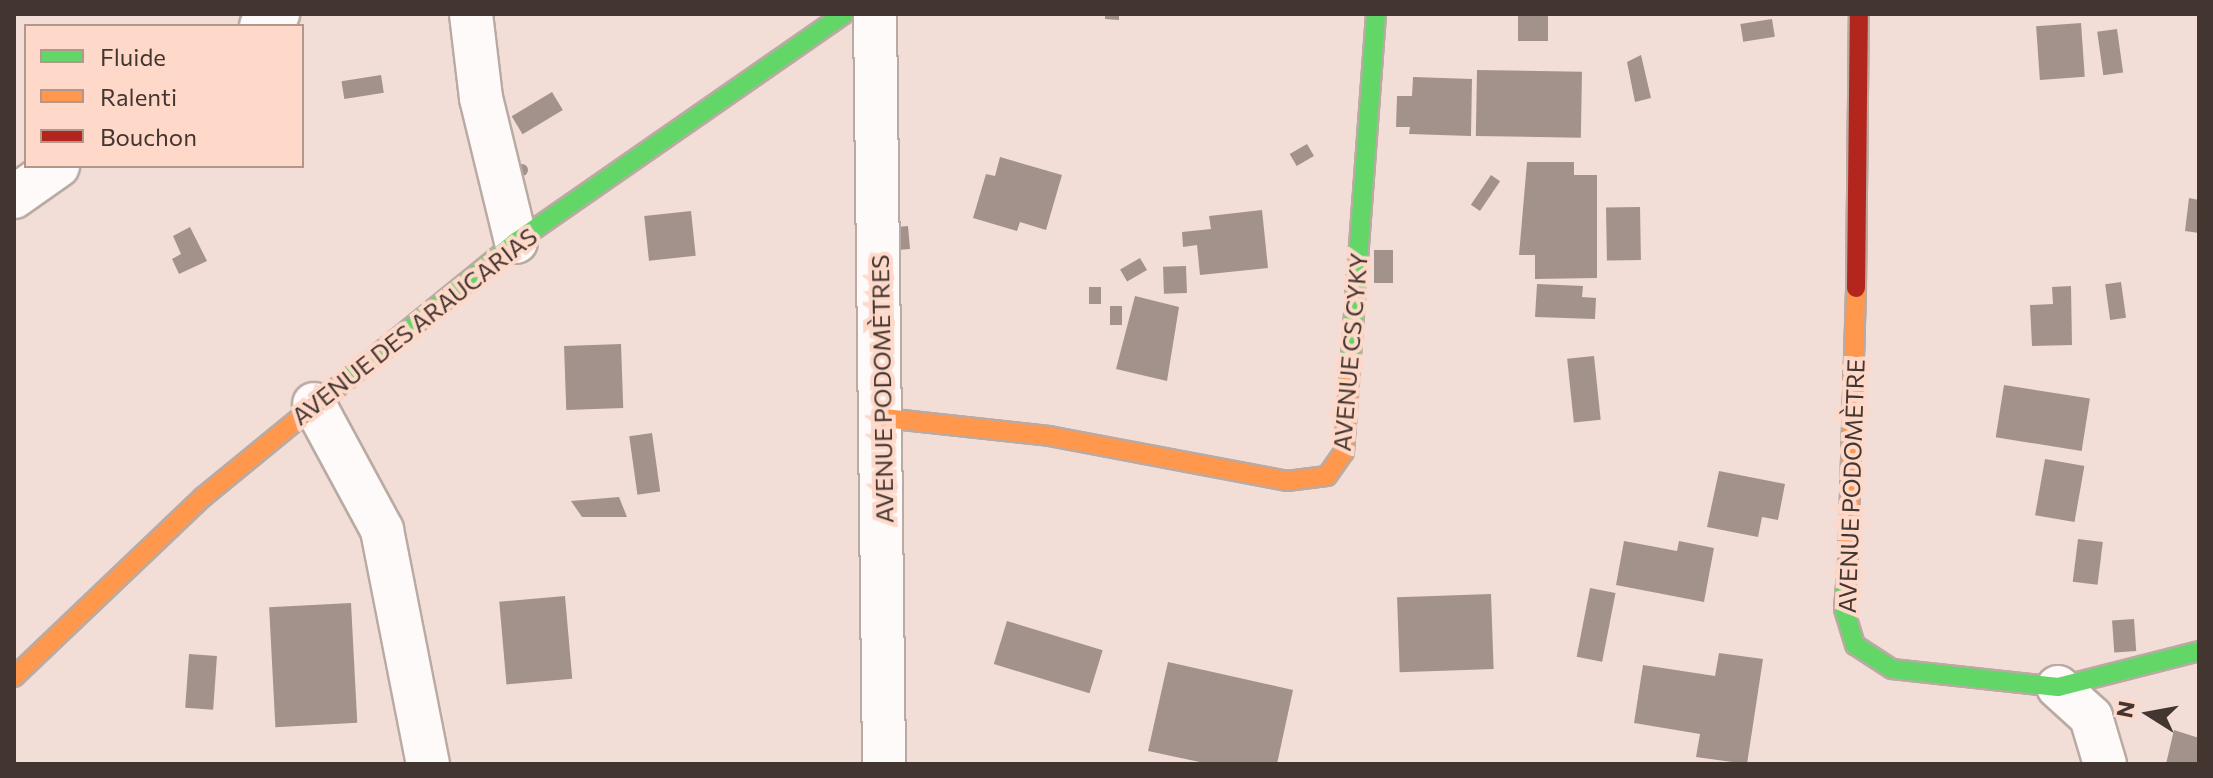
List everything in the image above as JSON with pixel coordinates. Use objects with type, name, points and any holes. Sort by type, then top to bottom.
[{"type":"street","points":[[471,14],[481,98],[516,242]]},
{"type":"street","name":"AVENUE DES ARAUCARIAS","points":[[14,677],[203,497],[516,242],[844,14]]},
{"type":"street","name":"AVENUE PODOMÈTRES","points":[[875,14],[884,418],[884,764]]},
{"type":"street","name":"AVENUE CS CYKY","points":[[884,418],[1049,436],[1287,481],[1310,481],[1339,466],[1376,14]]},
{"type":"street","name":"AVENUE PODOMÈTRE","points":[[1859,14],[1847,631],[1861,653],[1892,669],[2058,687],[2199,651]]},
{"type":"street","points":[[14,197],[55,168]]},
{"type":"street","points":[[314,404],[382,530],[428,764]]},
{"type":"street","points":[[2058,687],[2091,717],[2105,764]]},
{"type":"building","points":[[1105,14],[1119,14],[1119,20],[1105,19]]},
{"type":"building","points":[[1518,14],[1548,14],[1548,41],[1518,41]]},
{"type":"building","points":[[1772,19],[1775,37],[1743,42],[1740,24]]},
{"type":"building","points":[[2081,23],[2085,77],[2040,80],[2036,26]]},
{"type":"building","points":[[2117,29],[2123,73],[2103,75],[2097,32]]},
{"type":"building","points":[[1641,55],[1651,98],[1635,102],[1627,62]]},
{"type":"building","points":[[1477,70],[1582,72],[1581,138],[1476,136]]},
{"type":"building","points":[[381,75],[384,93],[344,99],[341,81]]},
{"type":"building","points":[[1413,77],[1472,79],[1471,136],[1409,134],[1410,127],[1396,127],[1397,96],[1412,96]]},
{"type":"building","points":[[552,92],[563,110],[523,134],[512,116]]},
{"type":"building","points":[[1307,144],[1314,156],[1297,166],[1290,154]]},
{"type":"building","points":[[1000,157],[1062,175],[1046,230],[1020,222],[1017,231],[973,218],[986,174],[995,176]]},
{"type":"building","points":[[1527,162],[1574,162],[1574,175],[1597,175],[1597,278],[1535,279],[1535,255],[1519,255]]},
{"type":"building","points":[[522,164],[528,170],[522,176],[516,170]]},
{"type":"building","points":[[1491,175],[1500,181],[1480,211],[1471,205]]},
{"type":"building","points":[[2189,198],[2199,200],[2199,233],[2185,231]]},
{"type":"building","points":[[1640,207],[1641,260],[1607,261],[1606,208]]},
{"type":"building","points":[[1262,210],[1268,268],[1200,275],[1197,245],[1183,247],[1182,232],[1211,229],[1209,216]]},
{"type":"building","points":[[691,211],[696,256],[649,261],[644,216]]},
{"type":"building","points":[[908,226],[910,249],[894,250],[892,227]]},
{"type":"building","points":[[190,227],[207,261],[179,274],[172,259],[181,254],[173,236]]},
{"type":"building","points":[[1374,250],[1393,250],[1393,283],[1374,283]]},
{"type":"building","points":[[1140,258],[1147,270],[1127,282],[1120,270]]},
{"type":"building","points":[[1186,266],[1187,293],[1164,294],[1163,267]]},
{"type":"building","points":[[2121,282],[2126,318],[2110,320],[2105,284]]},
{"type":"building","points":[[1537,284],[1583,286],[1582,297],[1596,298],[1595,319],[1535,317]]},
{"type":"building","points":[[2071,286],[2072,345],[2032,346],[2030,305],[2053,304],[2052,287]]},
{"type":"building","points":[[1089,287],[1101,287],[1101,304],[1089,304]]},
{"type":"building","points":[[1135,296],[1179,307],[1167,381],[1116,369]]},
{"type":"building","points":[[1110,306],[1122,306],[1122,325],[1110,325]]},
{"type":"building","points":[[621,344],[623,408],[566,410],[564,346]]},
{"type":"building","points":[[1594,356],[1601,420],[1574,422],[1567,359]]},
{"type":"building","points":[[2004,385],[2090,399],[2082,451],[1996,437]]},
{"type":"building","points":[[652,433],[660,491],[637,495],[629,436]]},
{"type":"building","points":[[2045,459],[2084,466],[2074,522],[2035,515]]},
{"type":"building","points":[[1719,471],[1785,484],[1778,520],[1762,517],[1758,537],[1707,527]]},
{"type":"building","points":[[619,497],[627,517],[582,517],[571,501]]},
{"type":"building","points":[[2078,539],[2103,542],[2098,585],[2073,582]]},
{"type":"building","points":[[1624,541],[1677,551],[1679,541],[1714,548],[1704,602],[1616,585]]},
{"type":"building","points":[[1590,588],[1616,593],[1602,662],[1577,657]]},
{"type":"building","points":[[1491,594],[1494,669],[1400,672],[1397,597]]},
{"type":"building","points":[[565,596],[572,679],[506,684],[499,602]]},
{"type":"building","points":[[351,603],[357,723],[275,727],[269,607]]},
{"type":"building","points":[[2134,619],[2136,651],[2114,652],[2112,621]]},
{"type":"building","points":[[1007,621],[1103,650],[1089,693],[994,664]]},
{"type":"building","points":[[1719,653],[1763,659],[1747,764],[1696,757],[1700,734],[1634,723],[1643,665],[1715,676]]},
{"type":"building","points":[[189,654],[217,656],[213,710],[185,708]]},
{"type":"building","points":[[1168,662],[1293,690],[1277,764],[1209,764],[1148,751]]},
{"type":"building","points":[[2174,730],[2199,738],[2197,764],[2166,764]]},
{"type":"traffic: fast","points":[[313,407],[516,242],[844,14]]},
{"type":"traffic: fast","points":[[1349,382],[1376,14]]},
{"type":"traffic: fast","points":[[1848,560],[1844,609],[1855,645],[1892,669],[2058,687],[2199,651]]},
{"type":"traffic: slow","points":[[1848,560],[1856,288]]},
{"type":"traffic: slow","points":[[884,418],[1049,436],[1287,481],[1327,476],[1344,452],[1349,382]]},
{"type":"traffic: slow","points":[[14,677],[203,497],[313,407]]},
{"type":"traffic: jam","points":[[1856,288],[1859,14]]}]
